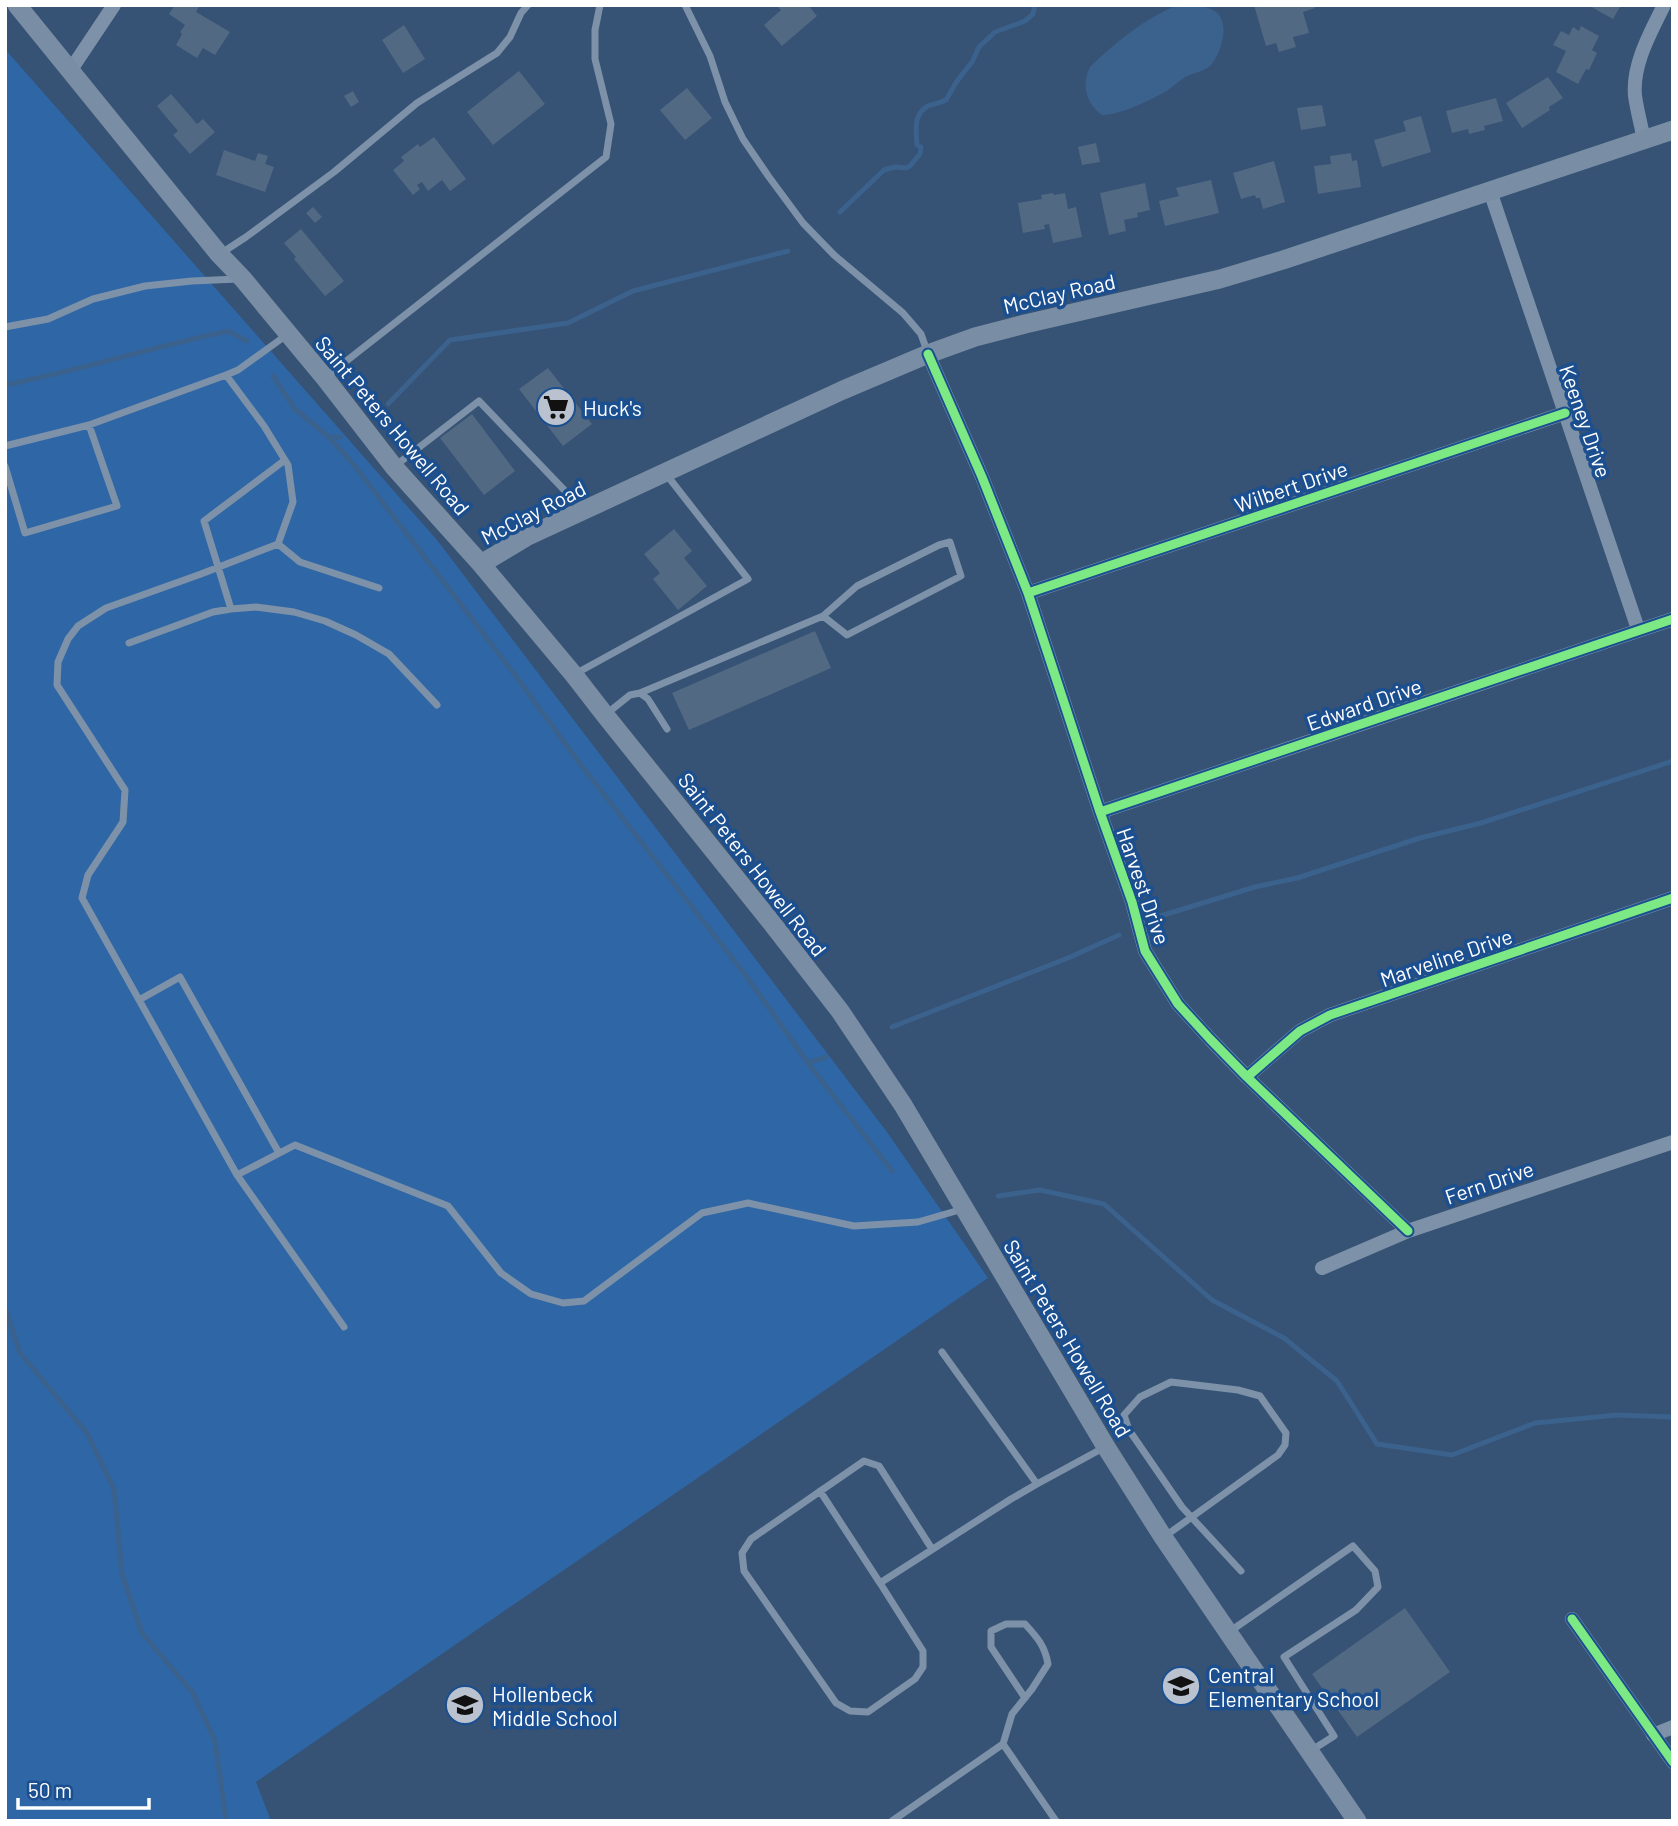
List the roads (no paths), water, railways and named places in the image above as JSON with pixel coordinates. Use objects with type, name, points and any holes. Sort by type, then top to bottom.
[{"type":"main road","name":"Saint Peters Howell Road","points":[[17,5],[219,254],[325,378],[394,467],[481,564],[574,675],[840,1011],[903,1105],[1106,1447],[1163,1537],[1357,1821]]},
{"type":"main road","name":"McClay Road","points":[[481,564],[526,537],[843,390],[928,354],[975,337],[1025,324],[1220,279],[1673,130]]},
{"type":"street","points":[[70,71],[114,5]]},
{"type":"street","points":[[1644,140],[1635,93],[1638,68],[1646,42],[1664,5]]},
{"type":"street","name":"Keeney Drive","points":[[1490,191],[1639,629]]},
{"type":"street","name":"Harvest Drive","points":[[928,354],[982,477],[1028,593],[1132,902],[1145,951],[1178,1003],[1247,1077],[1408,1231]]},
{"type":"street","name":"Wilbert Drive","points":[[1028,593],[1565,413]]},
{"type":"street","points":[[1639,629],[1673,619]]},
{"type":"street","name":"Edward Drive","points":[[1100,812],[1639,629]]},
{"type":"street","name":"Marveline Drive","points":[[1247,1077],[1300,1031],[1330,1016],[1673,898]]},
{"type":"street","name":"Fern Drive","points":[[1322,1268],[1408,1231],[1673,1142]]},
{"type":"street","points":[[1572,1619],[1673,1762]]},
{"type":"street","points":[[1653,1735],[1673,1727]]},
{"type":"lane","points":[[219,254],[334,172],[417,103],[497,53],[510,37],[521,13],[528,5]]},
{"type":"lane","points":[[325,378],[606,157],[611,124],[595,59],[595,30],[600,5]]},
{"type":"lane","points":[[685,5],[710,56],[725,102],[743,139],[769,177],[803,223],[834,256],[903,313],[921,334],[928,354]]},
{"type":"lane","points":[[5,327],[48,319],[93,299],[145,286],[243,279]]},
{"type":"lane","points":[[5,446],[89,425],[226,375],[288,334]]},
{"type":"lane","points":[[226,375],[264,426],[288,465],[293,502],[278,544],[106,608],[78,626],[68,639],[58,662],[57,685],[125,790],[123,822],[88,876],[82,898],[237,1175],[344,1327]]},
{"type":"lane","points":[[394,467],[479,401],[583,512]]},
{"type":"lane","points":[[5,466],[25,533],[117,506],[89,425]]},
{"type":"lane","points":[[231,608],[204,522],[285,460]]},
{"type":"lane","points":[[574,675],[748,579],[666,473]]},
{"type":"lane","points":[[605,715],[630,695],[823,616],[857,586],[950,542],[961,576],[847,635],[823,616]]},
{"type":"lane","points":[[278,544],[300,562],[379,589]]},
{"type":"lane","points":[[129,643],[231,608],[256,607],[294,612],[325,621],[389,654],[437,705]]},
{"type":"lane","points":[[640,693],[648,699],[667,729]]},
{"type":"lane","points":[[139,1000],[180,977],[279,1153]]},
{"type":"lane","points":[[237,1175],[295,1145],[448,1206],[501,1273],[531,1294],[563,1303],[584,1301],[702,1213],[748,1203],[854,1227],[918,1222],[964,1208]]},
{"type":"lane","points":[[942,1352],[1037,1484]]},
{"type":"lane","points":[[1163,1537],[1192,1517],[1215,1499],[1278,1455],[1285,1445],[1286,1433],[1260,1396],[1238,1390],[1171,1382],[1140,1397],[1124,1415],[1129,1430],[1182,1507],[1192,1517],[1241,1572]]},
{"type":"lane","points":[[880,1583],[1037,1484],[1106,1447]]},
{"type":"lane","points":[[820,1491],[923,1651],[923,1667],[915,1679],[868,1712],[850,1711],[836,1703],[744,1571],[741,1553],[751,1539],[820,1491],[864,1461],[879,1466],[932,1549]]},
{"type":"lane","points":[[1228,1632],[1353,1546],[1374,1571],[1378,1587],[1356,1610],[1284,1657],[1334,1736],[1309,1751]]},
{"type":"lane","points":[[892,1821],[1003,1744],[1012,1714],[1025,1698],[1048,1664],[1046,1649],[1025,1624],[1006,1624],[991,1631],[991,1647],[1025,1698]]},
{"type":"lane","points":[[1003,1744],[1056,1821]]},
{"type":"waterway","points":[[840,212],[884,170],[910,166],[920,154],[916,129],[923,109],[946,100],[979,47],[995,32],[1025,21],[1033,14],[1035,5]]},
{"type":"waterway","points":[[388,404],[450,340],[568,323],[633,291],[788,251]]},
{"type":"waterway","points":[[5,385],[228,331],[247,341]]},
{"type":"waterway","points":[[273,376],[295,409],[330,438],[354,465],[581,765],[747,977],[808,1063],[892,1171]]},
{"type":"waterway","points":[[330,438],[340,437]]},
{"type":"waterway","points":[[1157,917],[1255,887],[1297,878],[1420,838],[1481,823],[1673,761]]},
{"type":"waterway","points":[[892,1027],[1068,958],[1119,935]]},
{"type":"waterway","points":[[808,1063],[826,1057]]},
{"type":"waterway","points":[[998,1196],[1040,1190],[1104,1204],[1212,1300],[1284,1338],[1337,1381],[1377,1444],[1452,1455],[1535,1423],[1617,1415],[1673,1417]]},
{"type":"waterway","points":[[5,1307],[20,1353],[87,1433],[114,1489],[122,1574],[142,1633],[193,1693],[215,1741],[226,1821]]},
{"type":"place","name":"Huck's","points":[[556,407]]},
{"type":"place","name":"Central Elementary School","points":[[1181,1686]]},
{"type":"place","name":"Hollenbeck Middle School","points":[[465,1705]]}]
